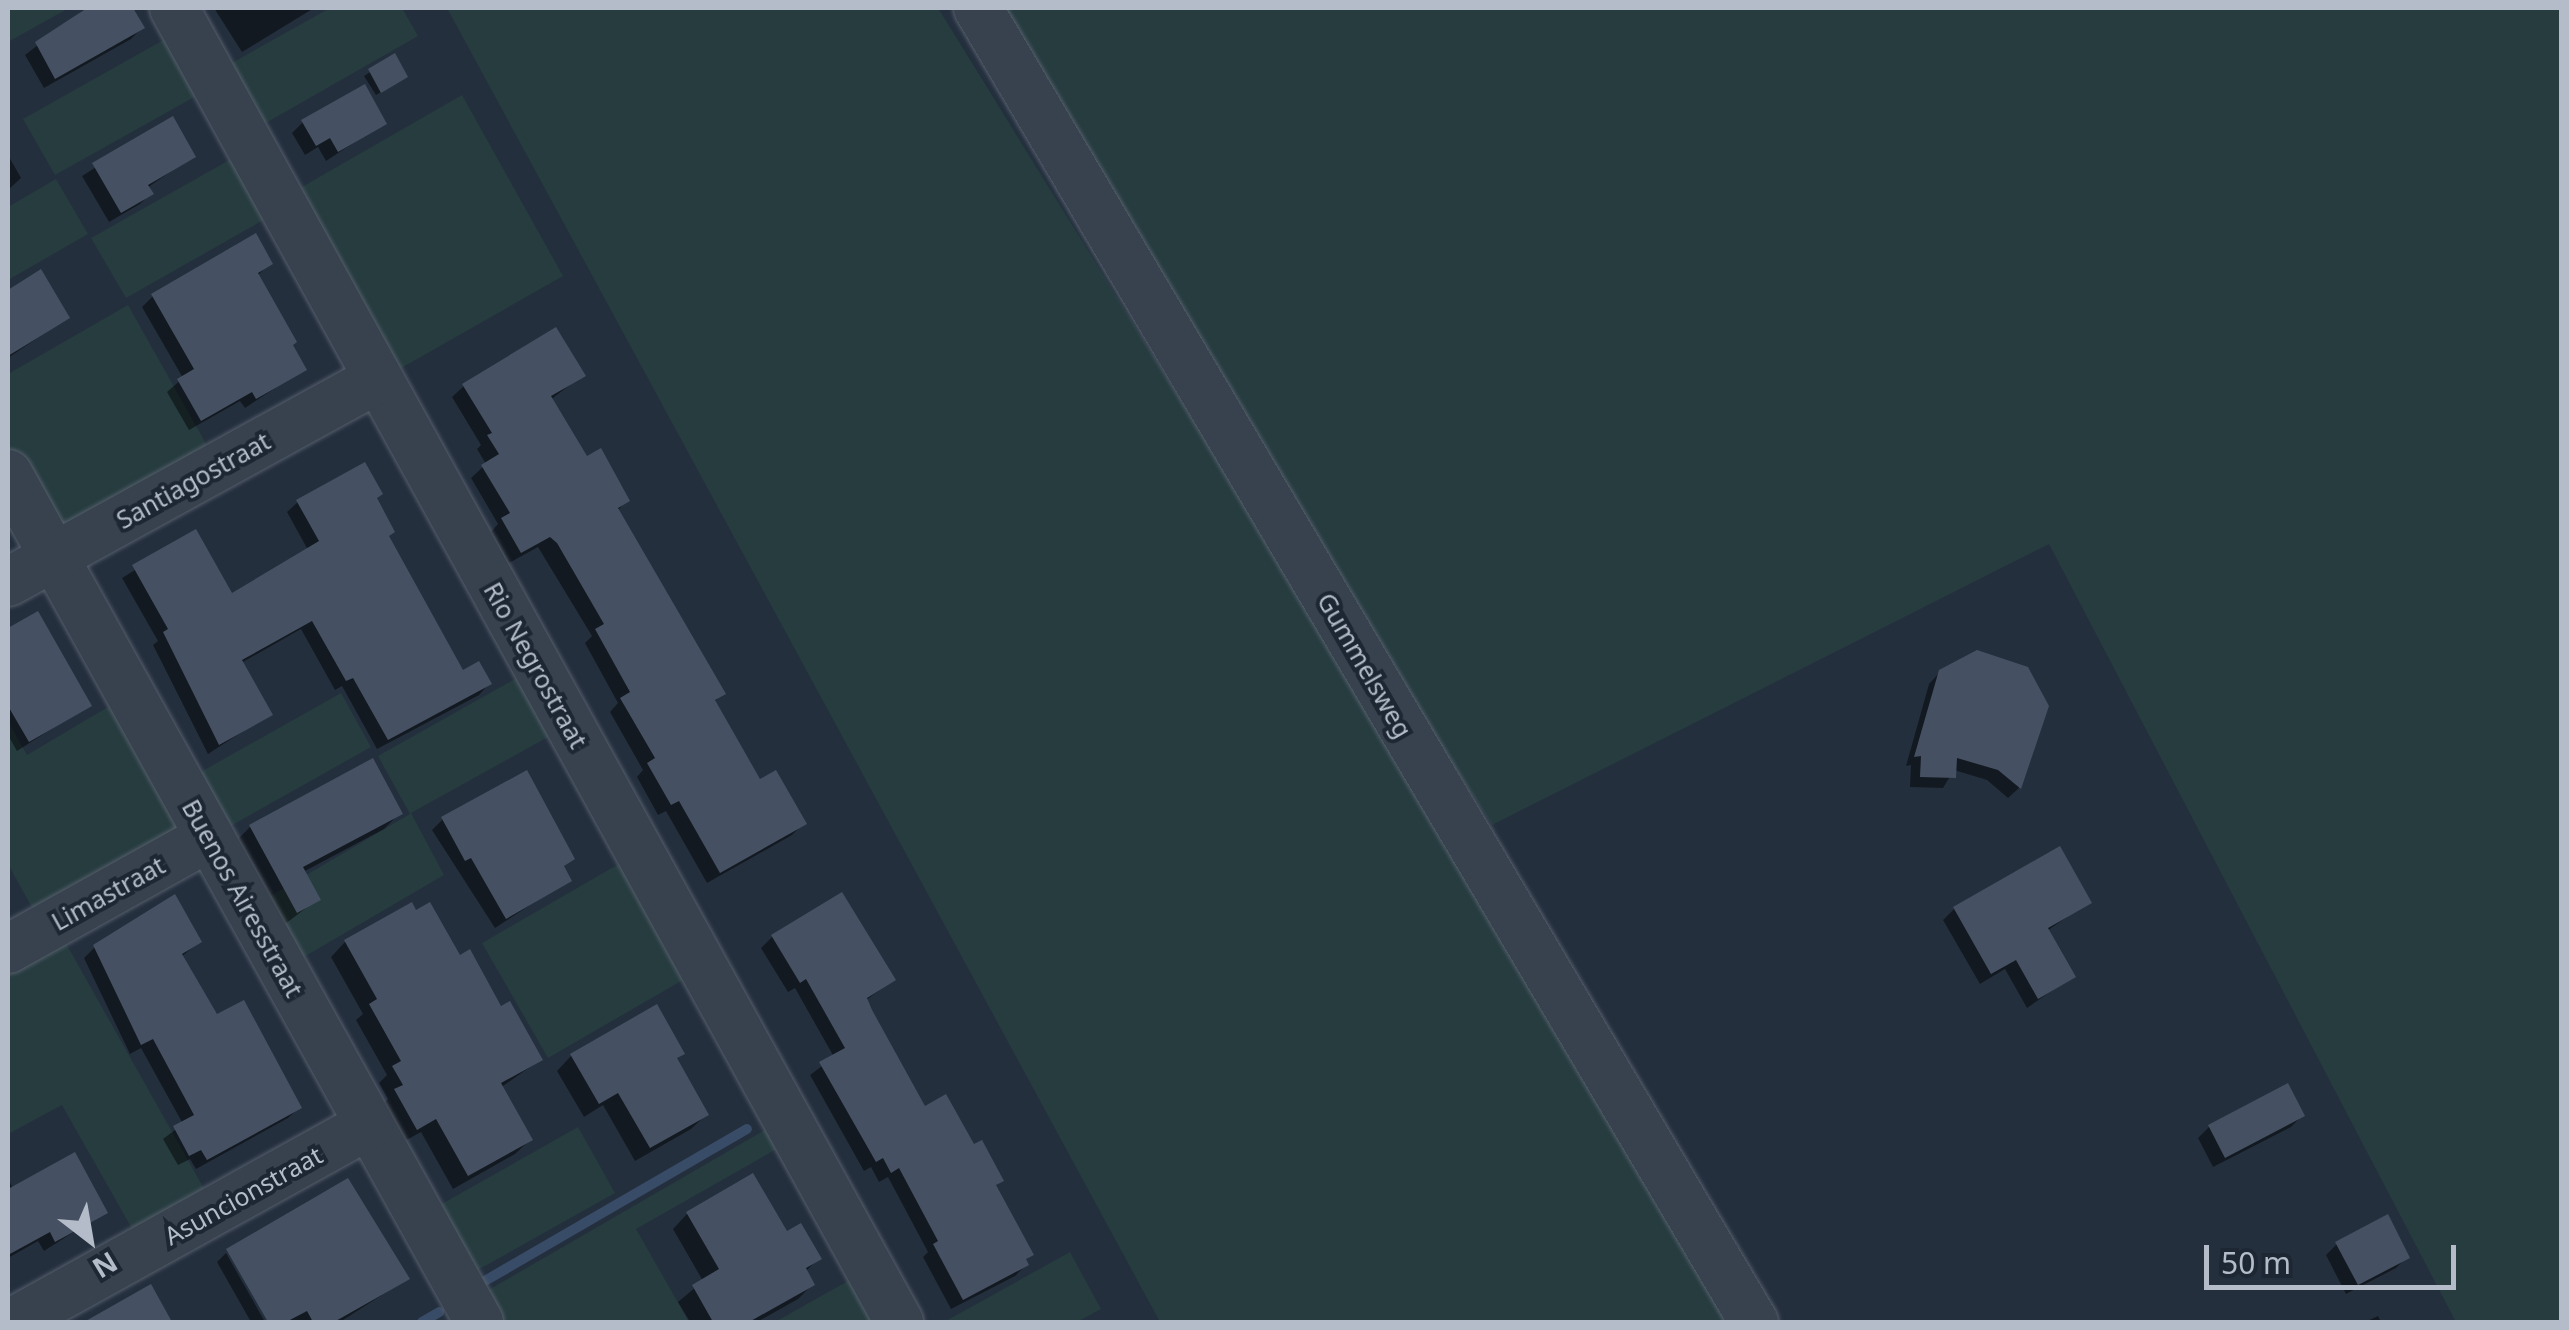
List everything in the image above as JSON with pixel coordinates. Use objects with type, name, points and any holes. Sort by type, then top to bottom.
[{"type":"street","name":"Rio Negrostraat","points":[[174,8],[899,1322]]},
{"type":"street","name":"Gummelsweg","points":[[978,8],[1754,1322]]},
{"type":"street","name":"Santiagostraat","points":[[8,582],[378,379]]},
{"type":"street","name":"Buenos Airesstraat","points":[[8,474],[479,1322]]},
{"type":"street","name":"Limastraat","points":[[8,949],[210,838]]},
{"type":"street","name":"Asuncionstraat","points":[[13,1322],[369,1126]]},
{"type":"green space","points":[[8,8],[69,8],[8,42]]},
{"type":"green space","points":[[330,8],[402,8],[418,36],[257,128],[223,68]]},
{"type":"green space","points":[[447,8],[938,8],[1455,844],[1742,1322],[1160,1322]]},
{"type":"green space","points":[[963,8],[2561,8],[2561,1322],[2456,1322],[2049,544],[1492,825]]},
{"type":"green space","points":[[174,34],[205,91],[55,175],[23,119]]},
{"type":"green space","points":[[462,95],[563,276],[389,375],[288,195]]},
{"type":"green space","points":[[240,154],[274,214],[126,298],[91,238]]},
{"type":"green space","points":[[56,179],[88,234],[8,280],[8,207]]},
{"type":"green space","points":[[128,305],[213,456],[65,537],[8,456],[8,374]]},
{"type":"green space","points":[[524,674],[557,732],[411,813],[444,875],[297,961],[262,901],[410,814],[378,756]]},
{"type":"green space","points":[[341,693],[371,747],[220,832],[190,778]]},
{"type":"green space","points":[[123,698],[184,825],[40,922],[8,864],[8,721],[27,755]]},
{"type":"green space","points":[[629,858],[695,973],[548,1058],[482,943]]},
{"type":"green space","points":[[59,931],[211,1201],[139,1241],[62,1105],[8,1134],[8,960]]},
{"type":"green space","points":[[578,1127],[615,1193],[467,1276],[431,1210]]},
{"type":"green space","points":[[770,1127],[782,1146],[636,1229],[689,1322],[495,1322],[480,1295]]},
{"type":"green space","points":[[1070,1252],[1101,1309],[1077,1322],[944,1322]]},
{"type":"green space","points":[[855,1277],[881,1322],[775,1322]]},
{"type":"building","points":[[87,8],[133,8],[145,28],[55,79],[35,42]]},
{"type":"building","points":[[395,53],[408,77],[381,93],[368,69]]},
{"type":"building","points":[[365,84],[387,124],[338,152],[330,138],[316,146],[301,120]]},
{"type":"building","points":[[173,116],[196,157],[148,185],[154,194],[121,213],[92,163]]},
{"type":"building","points":[[256,233],[273,264],[258,273],[297,342],[293,345],[307,370],[256,399],[252,392],[201,421],[177,379],[194,369],[151,294]]},
{"type":"building","points":[[41,269],[70,318],[8,356],[8,290]]},
{"type":"building","points":[[556,327],[586,376],[551,396],[587,456],[601,448],[630,501],[618,508],[726,694],[715,700],[760,779],[776,770],[807,824],[720,873],[679,801],[671,805],[647,763],[655,758],[620,698],[630,692],[595,629],[604,624],[557,543],[550,537],[521,553],[501,518],[510,513],[481,465],[499,454],[487,435],[492,433],[462,384]]},
{"type":"building","points":[[365,462],[383,494],[377,498],[395,532],[389,536],[463,670],[479,661],[492,684],[388,740],[353,678],[346,681],[312,621],[242,660],[273,715],[219,745],[163,632],[168,629],[132,565],[196,529],[232,593],[319,541],[296,500]]},
{"type":"building","points":[[38,611],[92,706],[29,742],[8,706],[8,628]]},
{"type":"building","points":[[1977,650],[2028,667],[2049,706],[2021,789],[1998,770],[1957,758],[1956,778],[1920,777],[1921,756],[1914,757],[1939,670]]},
{"type":"building","points":[[373,758],[403,814],[303,867],[321,900],[297,913],[249,825]]},
{"type":"building","points":[[527,770],[575,859],[564,866],[572,881],[506,919],[471,858],[465,861],[441,817]]},
{"type":"building","points":[[2060,846],[2092,903],[2048,928],[2076,977],[2038,999],[2016,960],[1991,974],[1953,907]]},
{"type":"building","points":[[842,892],[896,980],[867,998],[872,1010],[925,1106],[946,1094],[974,1144],[982,1140],[1004,1181],[996,1185],[1034,1255],[1026,1259],[1029,1265],[963,1300],[933,1244],[938,1241],[899,1168],[891,1173],[883,1158],[876,1162],[819,1062],[845,1048],[806,979],[800,983],[771,935]]},
{"type":"building","points":[[175,894],[202,942],[182,954],[217,1014],[244,1000],[302,1108],[207,1160],[201,1150],[189,1156],[173,1126],[194,1115],[153,1039],[141,1045],[93,945]]},
{"type":"building","points":[[412,902],[416,910],[430,902],[460,955],[470,949],[501,1006],[510,1001],[543,1060],[501,1083],[533,1140],[468,1176],[436,1119],[417,1130],[394,1089],[403,1085],[392,1066],[401,1061],[369,1004],[377,999],[344,940]]},
{"type":"building","points":[[657,1004],[685,1054],[677,1058],[709,1115],[650,1148],[618,1093],[599,1104],[570,1054]]},
{"type":"building","points":[[2288,1083],[2305,1116],[2225,1158],[2208,1125]]},
{"type":"building","points":[[75,1152],[108,1213],[55,1242],[50,1232],[8,1255],[8,1189]]},
{"type":"building","points":[[753,1173],[787,1231],[801,1223],[822,1259],[806,1268],[815,1285],[749,1322],[713,1322],[692,1285],[719,1269],[686,1212]]},
{"type":"building","points":[[348,1178],[410,1279],[334,1322],[313,1322],[307,1311],[286,1322],[268,1322],[226,1249]]},
{"type":"building","points":[[2388,1214],[2410,1258],[2358,1285],[2335,1242]]},
{"type":"building","points":[[151,1284],[172,1322],[84,1322]]},
{"type":"waterway","points":[[483,1282],[747,1129]]},
{"type":"waterway","points":[[422,1322],[439,1312]]}]
